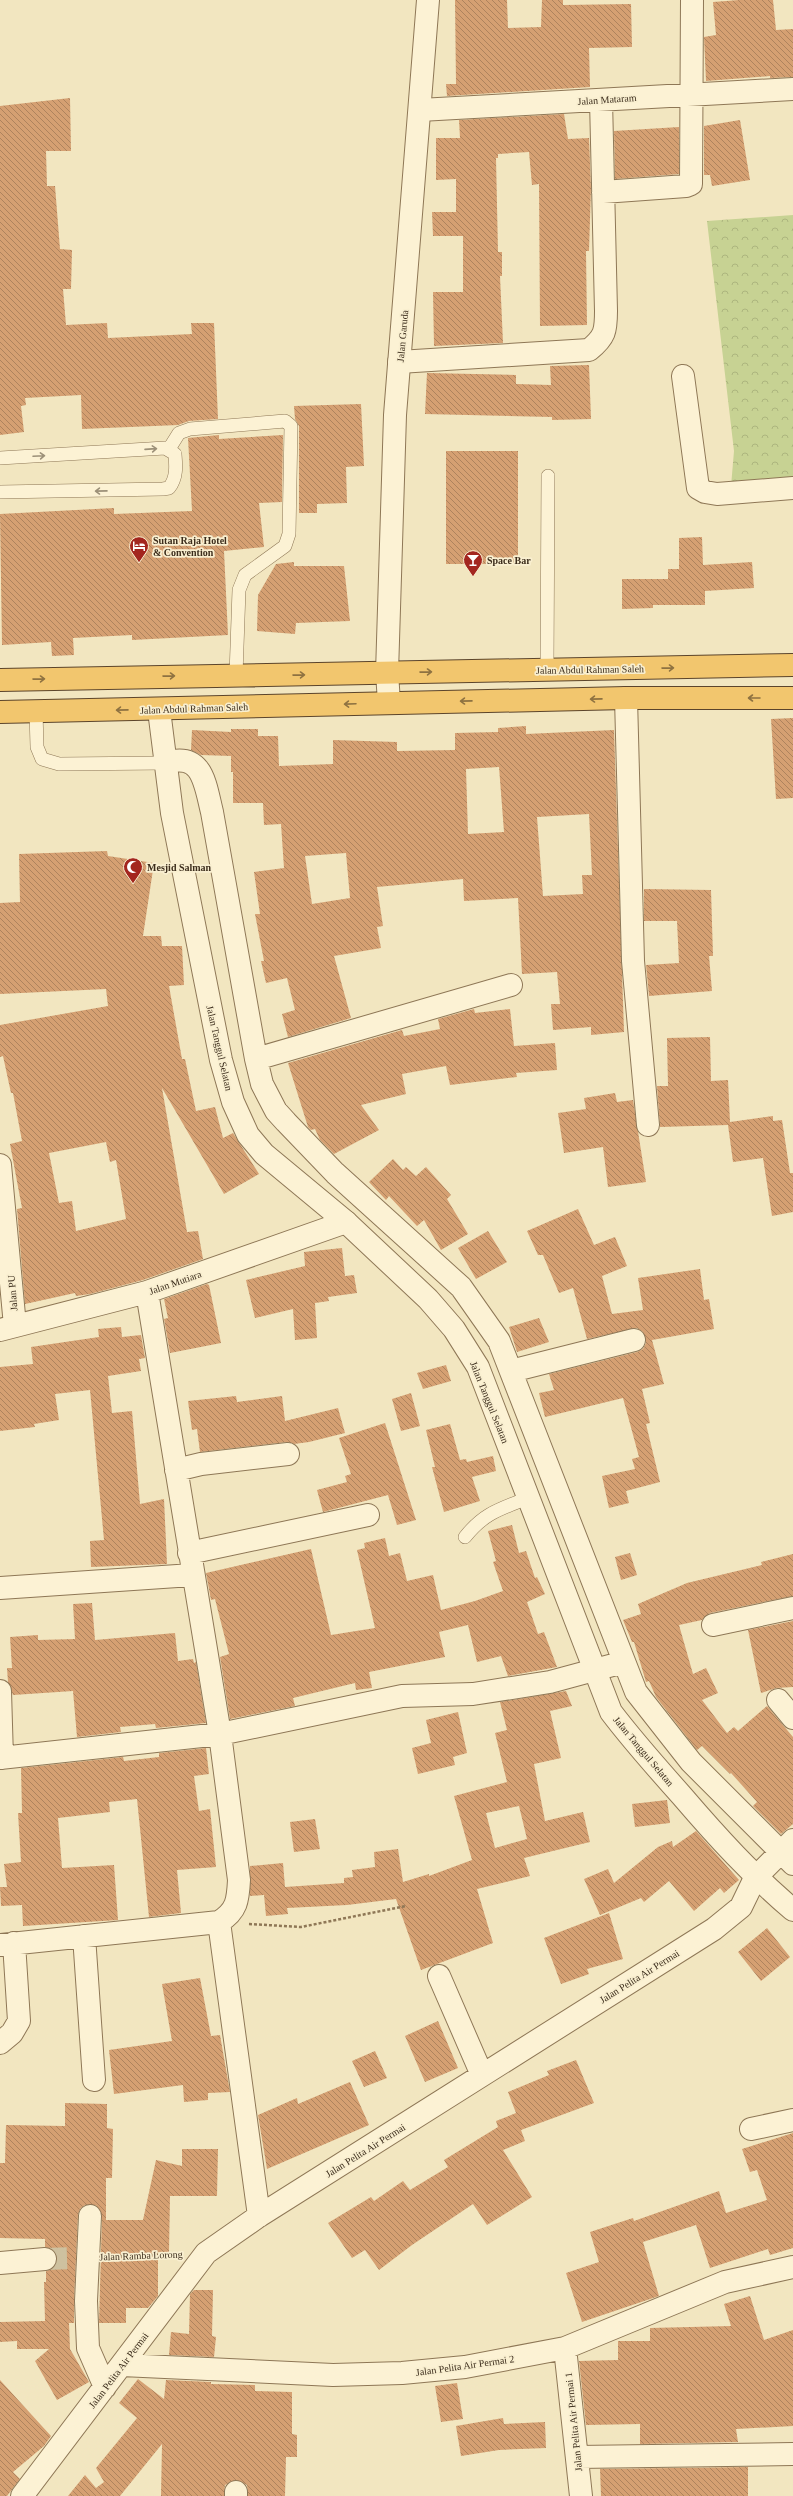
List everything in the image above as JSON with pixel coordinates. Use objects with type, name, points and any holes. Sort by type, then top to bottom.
[{"type":"highway","name":"Jalan Abdul Rahman Saleh","points":[[0,680],[793,665]]},
{"type":"highway","name":"Jalan Abdul Rahman Saleh","points":[[0,712],[159,710],[389,702],[626,698],[793,698]]},
{"type":"street","name":"Jalan Garuda","points":[[387,673],[395,415],[428,0]]},
{"type":"street","points":[[603,192],[686,186],[691,184],[692,0]]},
{"type":"street","name":"Jalan Mataram","points":[[420,110],[793,89]]},
{"type":"street","points":[[400,362],[589,350],[598,342],[606,330],[601,100]]},
{"type":"street","points":[[684,376],[698,488],[705,492],[717,494],[793,488]]},
{"type":"street","points":[[387,673],[389,702]]},
{"type":"street","points":[[626,698],[632,961],[648,1124]]},
{"type":"street","name":"Jalan Tanggul Selatan","points":[[159,710],[165,763],[180,856],[218,1045],[233,1102],[248,1135],[264,1154],[346,1222],[428,1299],[454,1329],[478,1367],[611,1712],[630,1737],[777,1860]]},
{"type":"street","name":"Jalan Tanggul Selatan","points":[[165,763],[179,759],[194,764],[203,777],[212,812],[256,1059],[262,1084],[276,1111],[335,1173],[461,1287],[499,1341],[636,1692],[663,1729],[777,1860],[793,1910]]},
{"type":"street","points":[[256,1059],[512,985]]},
{"type":"street","name":"Jalan PU","points":[[0,1165],[8,1328]]},
{"type":"street","name":"Jalan Mutiara","points":[[8,1328],[147,1292],[346,1222]]},
{"type":"street","points":[[147,1292],[192,1575],[220,1734],[239,1880],[239,1894],[225,1918],[259,2216]]},
{"type":"street","points":[[511,1371],[634,1340]]},
{"type":"street","points":[[176,1470],[201,1464],[288,1454]]},
{"type":"street","points":[[189,1553],[368,1516]]},
{"type":"street","points":[[0,1588],[192,1575]]},
{"type":"street","points":[[713,1625],[793,1608]]},
{"type":"street","points":[[0,1690],[1,1758],[220,1734],[402,1696],[473,1694],[550,1682],[624,1662]]},
{"type":"street","points":[[778,1700],[793,1718]]},
{"type":"street","name":"Jalan Pelita Air Permai","points":[[22,2496],[206,2253],[259,2216],[714,1929],[741,1907],[777,1860]]},
{"type":"street","points":[[0,2043],[12,2032],[19,2021],[7,1944],[225,1918]]},
{"type":"street","points":[[84,1936],[94,2080]]},
{"type":"street","points":[[439,1976],[482,2075]]},
{"type":"street","points":[[752,2129],[793,2120]]},
{"type":"street","points":[[90,2216],[86,2302],[88,2348],[105,2387]]},
{"type":"street","points":[[0,2263],[45,2259]]},
{"type":"street","name":"Jalan Pelita Air Permai 2","points":[[122,2364],[232,2371],[362,2375],[465,2367],[565,2348],[725,2282],[793,2267]]},
{"type":"street","name":"Jalan Pelita Air Permai 1","points":[[565,2348],[581,2496]]},
{"type":"street","points":[[577,2457],[793,2454]]},
{"type":"lane","points":[[168,449],[179,434],[190,429],[285,421],[291,426],[288,534],[285,546],[245,575],[239,590],[236,675]]},
{"type":"lane","points":[[0,458],[168,449],[175,454],[176,466],[174,480],[169,488],[0,492]]},
{"type":"lane","points":[[547,670],[548,476]]},
{"type":"lane","points":[[36,711],[37,748],[42,759],[59,764],[165,763]]},
{"type":"lane","points":[[465,1537],[478,1521],[492,1512],[528,1498]]},
{"type":"path","points":[[225,1918],[250,1925],[301,1927],[406,1906]]},
{"type":"path","name":"Jalan Ramba Lorong","points":[[89,2257],[206,2253]]},
{"type":"green space","points":[[793,215],[793,494],[730,498],[734,451],[707,221]]},
{"type":"building","points":[[455,0],[507,0],[508,28],[541,27],[542,0],[563,0],[563,5],[631,4],[632,47],[589,48],[590,87],[447,96],[446,84],[456,84]]},
{"type":"building","points":[[773,0],[776,30],[793,29],[793,77],[770,78],[770,76],[706,81],[704,37],[716,35],[713,2]]},
{"type":"building","points":[[70,98],[71,151],[46,151],[47,186],[55,186],[60,249],[72,250],[71,289],[63,289],[66,325],[107,323],[108,338],[192,334],[191,323],[214,323],[218,419],[189,421],[178,425],[82,429],[81,395],[25,398],[26,405],[21,406],[24,432],[0,435],[0,106]]},
{"type":"building","points":[[564,114],[568,139],[589,138],[591,188],[589,251],[586,251],[587,325],[540,326],[539,184],[532,185],[529,152],[498,154],[498,158],[496,158],[498,252],[502,252],[502,276],[500,276],[503,343],[434,346],[433,292],[463,292],[463,236],[433,236],[432,212],[456,212],[456,179],[436,180],[436,138],[460,138],[459,120]]},
{"type":"building","points":[[740,120],[750,180],[712,186],[710,175],[704,175],[704,126]]},
{"type":"building","points":[[679,127],[679,174],[615,179],[614,131]]},
{"type":"building","points":[[589,365],[591,419],[552,420],[552,417],[425,414],[427,373],[516,375],[516,384],[551,385],[550,366]]},
{"type":"building","points":[[361,404],[364,466],[346,467],[347,503],[317,504],[317,513],[299,513],[299,426],[295,419],[294,406]]},
{"type":"building","points":[[219,435],[219,439],[283,435],[282,502],[259,503],[264,547],[224,551],[228,635],[132,640],[132,635],[73,638],[74,655],[52,656],[51,642],[2,645],[0,514],[114,508],[114,514],[192,511],[188,438]]},
{"type":"building","points":[[446,451],[518,451],[518,564],[446,564]]},
{"type":"building","points":[[702,537],[703,565],[752,562],[754,588],[705,591],[705,605],[653,605],[653,608],[622,609],[622,579],[668,579],[668,569],[679,569],[679,538]]},
{"type":"building","points":[[294,562],[294,566],[344,566],[350,621],[296,623],[295,634],[257,631],[258,595],[276,564]]},
{"type":"building","points":[[793,718],[793,798],[776,799],[771,719]]},
{"type":"building","points":[[526,726],[526,734],[614,730],[624,1032],[591,1035],[591,1027],[553,1030],[551,1004],[560,1004],[557,972],[522,974],[518,898],[464,901],[463,879],[377,887],[383,926],[377,927],[381,948],[334,956],[351,1018],[288,1037],[282,1014],[295,1010],[287,978],[266,983],[261,961],[264,961],[255,914],[260,914],[254,872],[284,868],[281,824],[264,825],[263,803],[233,803],[233,772],[231,772],[231,756],[201,755],[191,750],[192,730],[231,732],[231,729],[258,729],[258,736],[278,736],[279,766],[333,764],[333,740],[397,742],[397,751],[455,750],[455,733],[498,732],[498,728]],"holes":[[[499,767],[504,832],[468,834],[466,769]],[[589,814],[592,875],[582,875],[583,894],[543,896],[537,817]],[[346,853],[350,898],[312,904],[305,856]]]},
{"type":"building","points":[[107,851],[108,856],[154,863],[143,936],[161,936],[162,946],[182,946],[184,985],[169,986],[182,1059],[185,1059],[196,1111],[215,1107],[223,1138],[233,1133],[259,1174],[224,1194],[162,1088],[187,1232],[198,1231],[203,1259],[143,1280],[90,1294],[76,1296],[75,1293],[25,1304],[17,1209],[22,1208],[10,1144],[22,1141],[13,1093],[11,1093],[3,1056],[0,1057],[0,1025],[108,1006],[106,989],[0,994],[0,903],[20,902],[19,854]],"holes":[[[106,1142],[110,1162],[116,1160],[126,1219],[76,1231],[72,1201],[59,1203],[49,1153]]]},
{"type":"building","points":[[644,889],[711,890],[713,956],[709,956],[712,991],[649,996],[646,965],[679,963],[677,921],[644,921]]},
{"type":"building","points":[[474,1009],[475,1013],[510,1009],[514,1046],[555,1043],[557,1070],[516,1073],[517,1077],[450,1085],[446,1066],[402,1074],[406,1094],[361,1105],[379,1130],[334,1154],[320,1140],[315,1129],[311,1130],[308,1127],[288,1063],[402,1030],[404,1036],[440,1029],[438,1019]]},
{"type":"building","points":[[710,1037],[711,1081],[728,1080],[730,1122],[773,1116],[773,1121],[782,1120],[790,1173],[793,1173],[793,1212],[772,1216],[763,1158],[733,1162],[728,1125],[660,1127],[657,1086],[668,1086],[667,1038]]},
{"type":"building","points":[[615,1093],[617,1102],[633,1100],[646,1182],[608,1187],[603,1147],[564,1153],[558,1113],[586,1109],[584,1098]]},
{"type":"building","points":[[393,1159],[403,1170],[406,1167],[416,1176],[426,1167],[451,1195],[447,1199],[468,1234],[441,1250],[424,1220],[417,1226],[389,1196],[386,1200],[369,1182]]},
{"type":"building","points":[[578,1209],[594,1245],[615,1237],[627,1266],[602,1276],[612,1314],[643,1310],[638,1278],[700,1269],[704,1300],[709,1299],[714,1329],[652,1340],[664,1384],[642,1389],[650,1423],[646,1424],[660,1482],[626,1491],[629,1503],[609,1508],[602,1476],[635,1469],[632,1459],[639,1457],[623,1398],[545,1417],[539,1393],[554,1390],[549,1374],[637,1352],[643,1349],[646,1343],[643,1332],[637,1328],[587,1339],[573,1288],[559,1293],[543,1255],[538,1255],[527,1231]]},
{"type":"building","points":[[488,1231],[507,1262],[476,1279],[458,1248]]},
{"type":"building","points":[[342,1248],[345,1276],[354,1275],[357,1293],[328,1297],[329,1301],[315,1303],[317,1338],[295,1340],[293,1309],[255,1318],[246,1280],[305,1266],[304,1252]]},
{"type":"building","points":[[207,1284],[209,1285],[221,1343],[170,1353],[164,1319],[168,1318],[164,1299]]},
{"type":"building","points":[[539,1318],[549,1342],[517,1352],[509,1327]]},
{"type":"building","points":[[121,1327],[122,1337],[141,1335],[145,1358],[139,1359],[141,1371],[108,1376],[112,1413],[132,1411],[140,1504],[164,1499],[167,1564],[91,1567],[90,1541],[104,1540],[90,1390],[55,1394],[59,1420],[34,1424],[35,1427],[0,1431],[0,1367],[33,1364],[31,1347],[99,1337],[98,1329]]},
{"type":"building","points":[[446,1365],[451,1381],[423,1389],[417,1373]]},
{"type":"building","points":[[411,1393],[420,1426],[401,1431],[392,1399]]},
{"type":"building","points":[[236,1396],[237,1402],[282,1396],[285,1421],[338,1408],[345,1433],[309,1442],[294,1444],[287,1442],[200,1452],[197,1429],[192,1430],[188,1401]]},
{"type":"building","points":[[385,1423],[416,1520],[397,1525],[388,1495],[323,1512],[317,1490],[347,1482],[345,1476],[351,1474],[339,1438]]},
{"type":"building","points":[[450,1424],[460,1460],[466,1459],[467,1462],[493,1456],[496,1471],[472,1477],[480,1501],[444,1512],[432,1467],[435,1467],[426,1430]]},
{"type":"building","points":[[512,1525],[519,1553],[526,1551],[535,1578],[537,1577],[545,1594],[527,1602],[538,1634],[544,1632],[557,1667],[508,1676],[501,1656],[477,1662],[468,1625],[439,1632],[445,1657],[369,1672],[372,1688],[356,1690],[355,1683],[293,1698],[295,1706],[230,1719],[220,1657],[229,1654],[215,1599],[211,1600],[206,1573],[311,1549],[331,1635],[375,1628],[357,1550],[365,1548],[364,1543],[385,1538],[389,1556],[400,1553],[407,1581],[433,1575],[441,1610],[475,1601],[503,1591],[493,1562],[496,1561],[488,1531]]},
{"type":"building","points":[[630,1553],[637,1575],[621,1580],[615,1557]]},
{"type":"building","points":[[793,1554],[793,1596],[710,1613],[702,1620],[679,1625],[693,1674],[706,1668],[718,1693],[702,1700],[727,1733],[734,1727],[738,1731],[767,1706],[793,1737],[793,1824],[781,1834],[753,1806],[757,1802],[731,1773],[730,1774],[702,1746],[697,1750],[656,1697],[649,1681],[646,1682],[634,1642],[632,1642],[623,1620],[641,1614],[638,1604],[687,1583],[762,1565],[761,1562]]},
{"type":"building","points":[[92,1603],[95,1640],[175,1633],[178,1661],[193,1659],[194,1663],[196,1662],[206,1723],[156,1728],[155,1724],[120,1727],[121,1732],[77,1737],[73,1691],[13,1695],[8,1682],[7,1668],[12,1668],[10,1637],[38,1635],[38,1640],[75,1639],[73,1604]]},
{"type":"building","points":[[793,1621],[793,1687],[776,1688],[761,1693],[748,1630]]},
{"type":"building","points":[[566,1691],[572,1706],[550,1711],[561,1758],[534,1764],[545,1821],[583,1812],[590,1842],[524,1858],[530,1876],[477,1889],[493,1943],[421,1970],[396,1899],[347,1905],[287,1908],[288,1914],[266,1916],[264,1895],[250,1896],[250,1866],[283,1863],[285,1887],[344,1883],[344,1878],[353,1877],[352,1870],[375,1867],[374,1852],[398,1849],[403,1882],[429,1874],[429,1876],[472,1860],[454,1796],[507,1782],[495,1733],[507,1730],[500,1702]],"holes":[[[519,1806],[527,1839],[495,1848],[486,1813]]]},
{"type":"building","points":[[458,1712],[467,1753],[453,1757],[455,1765],[418,1774],[412,1748],[431,1743],[426,1720]]},
{"type":"building","points":[[206,1748],[209,1774],[194,1776],[199,1811],[210,1809],[216,1867],[177,1870],[181,1913],[149,1917],[137,1799],[109,1802],[110,1812],[58,1818],[62,1868],[114,1865],[118,1920],[23,1926],[22,1905],[1,1906],[0,1887],[7,1887],[4,1864],[21,1862],[18,1813],[22,1813],[21,1768],[123,1757],[124,1761],[159,1757],[159,1753]]},
{"type":"building","points":[[667,1800],[670,1823],[635,1827],[632,1804]]},
{"type":"building","points":[[315,1819],[320,1849],[294,1852],[290,1822]]},
{"type":"building","points":[[696,1831],[739,1880],[724,1893],[720,1888],[694,1911],[669,1881],[644,1902],[641,1898],[600,1915],[584,1879],[608,1869],[614,1883],[658,1847],[672,1841],[673,1847]]},
{"type":"building","points":[[609,1913],[623,1959],[587,1969],[589,1974],[561,1984],[544,1938]]},
{"type":"building","points":[[767,1928],[790,1957],[761,1981],[738,1952]]},
{"type":"building","points":[[200,1978],[211,2036],[220,2035],[230,2092],[208,2093],[208,2100],[184,2102],[183,2085],[114,2094],[109,2050],[172,2041],[162,1984]]},
{"type":"building","points":[[438,2021],[458,2068],[425,2082],[405,2036]]},
{"type":"building","points":[[375,2051],[387,2078],[364,2087],[352,2061]]},
{"type":"building","points":[[576,2060],[594,2103],[521,2130],[525,2141],[503,2150],[532,2197],[487,2225],[473,2204],[412,2245],[379,2270],[365,2250],[352,2258],[328,2223],[371,2197],[374,2201],[403,2181],[410,2190],[448,2167],[444,2160],[498,2127],[496,2121],[516,2113],[508,2092],[549,2075],[547,2071]]},
{"type":"building","points":[[350,2082],[369,2125],[267,2169],[258,2115],[297,2098],[298,2104]]},
{"type":"building","points":[[65,2103],[107,2104],[107,2128],[113,2129],[112,2178],[106,2178],[106,2220],[143,2220],[156,2160],[182,2166],[182,2149],[218,2149],[217,2196],[170,2196],[169,2253],[158,2252],[158,2296],[148,2308],[126,2308],[126,2323],[99,2323],[102,2216],[96,2205],[85,2205],[80,2209],[78,2215],[74,2323],[69,2323],[70,2349],[89,2382],[57,2400],[35,2361],[49,2349],[17,2349],[17,2341],[0,2342],[0,2322],[45,2321],[44,2282],[46,2282],[46,2271],[52,2269],[57,2258],[55,2252],[45,2247],[45,2239],[0,2238],[0,2163],[5,2163],[6,2125],[65,2126]]},
{"type":"building","points":[[793,2133],[793,2248],[770,2255],[768,2249],[710,2268],[696,2225],[643,2242],[659,2296],[582,2322],[566,2273],[599,2262],[590,2232],[633,2218],[634,2221],[719,2191],[726,2213],[767,2200],[757,2170],[750,2172],[742,2149]]},
{"type":"building","points":[[194,2290],[213,2290],[212,2336],[216,2337],[214,2357],[169,2355],[171,2332],[189,2334],[190,2294]]},
{"type":"building","points":[[750,2296],[764,2340],[793,2330],[793,2426],[736,2429],[738,2442],[640,2444],[640,2424],[586,2425],[579,2361],[618,2360],[618,2341],[650,2341],[650,2328],[731,2326],[724,2304]]},
{"type":"building","points":[[138,2379],[164,2399],[166,2380],[211,2382],[211,2384],[255,2385],[255,2391],[292,2392],[292,2434],[297,2435],[297,2457],[286,2457],[285,2496],[248,2496],[247,2485],[236,2480],[225,2485],[224,2496],[161,2496],[162,2444],[120,2496],[68,2496],[85,2475],[96,2488],[104,2482],[96,2468],[137,2418],[119,2403]]},
{"type":"building","points":[[0,2380],[51,2436],[44,2446],[13,2472],[20,2479],[7,2496],[0,2496]]},
{"type":"building","points":[[457,2383],[463,2419],[441,2422],[435,2386]]},
{"type":"building","points":[[503,2418],[504,2424],[545,2422],[546,2448],[499,2450],[461,2456],[456,2426]]},
{"type":"building","points":[[748,2467],[748,2496],[601,2496],[600,2469]]},
{"type":"tunnel","points":[[45,2259],[77,2258]]},
{"type":"place","name":"Sutan Raja Hotel & Convention","points":[[139,563]]},
{"type":"place","name":"Space Bar","points":[[473,577]]},
{"type":"place","name":"Mesjid Salman","points":[[133,884]]}]
